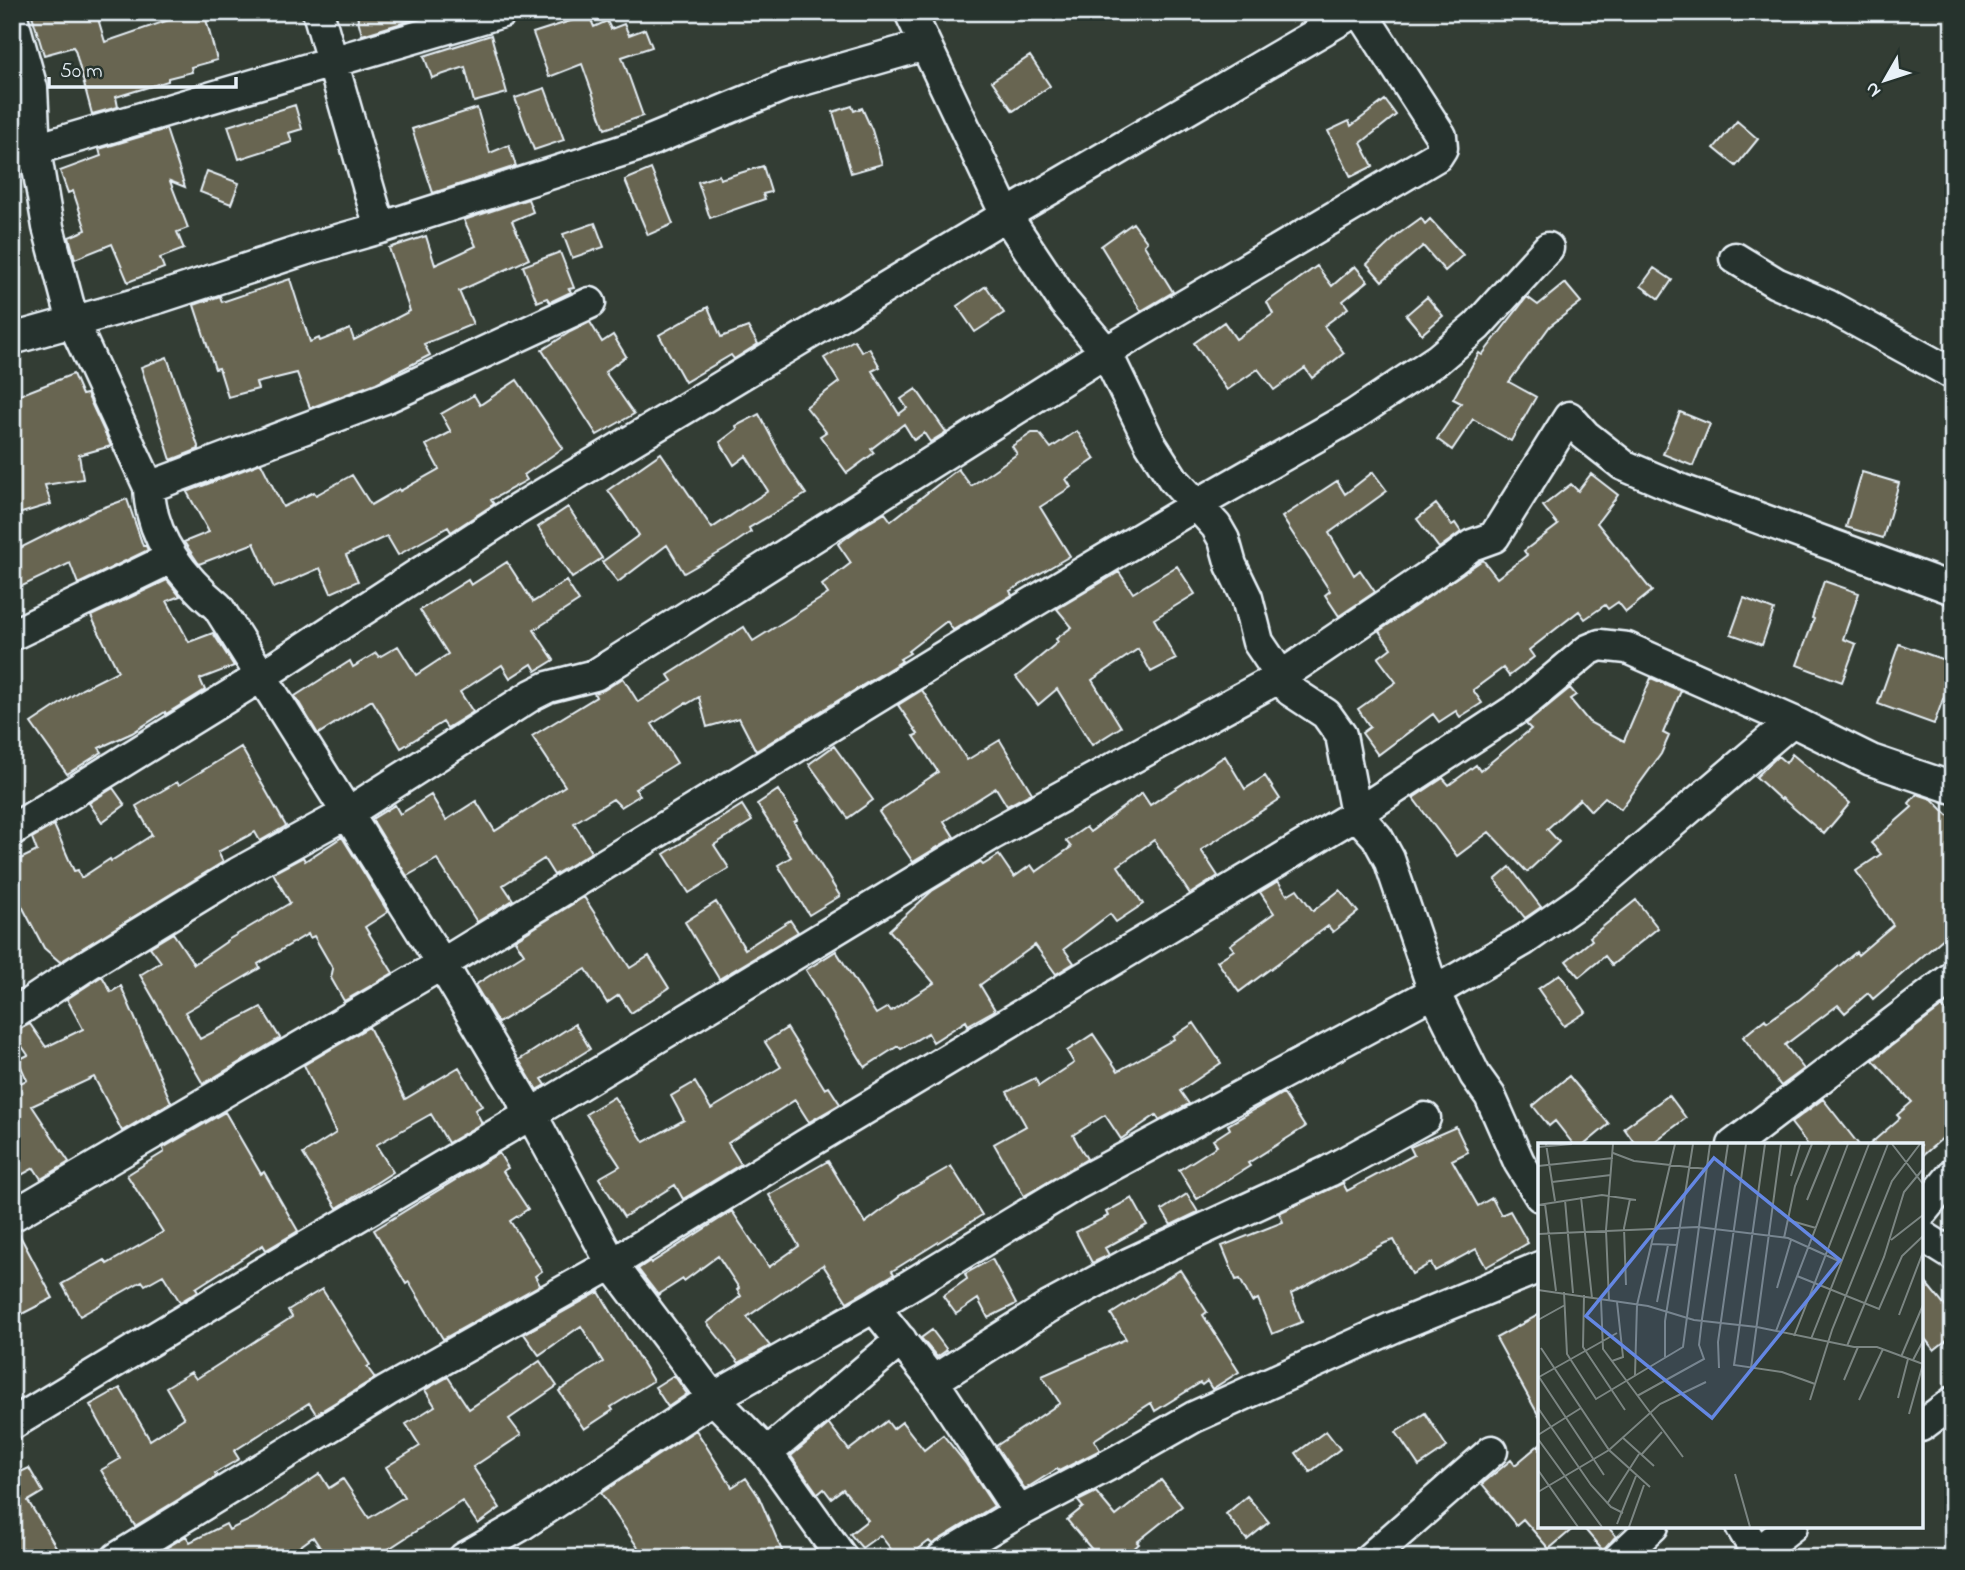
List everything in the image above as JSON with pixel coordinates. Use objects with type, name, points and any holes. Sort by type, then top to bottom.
[{"type":"street","points":[[318,12],[380,228]]},
{"type":"street","points":[[24,153],[502,12]]},
{"type":"street","points":[[910,12],[1006,215],[1064,302],[1106,352],[1150,443],[1173,479],[1216,526],[1224,540],[1231,565],[1247,598],[1258,642],[1291,691],[1326,714],[1341,735],[1356,814],[1377,837],[1389,859],[1434,992],[1475,1075],[1490,1096],[1519,1162],[1538,1193]]},
{"type":"street","points":[[12,830],[263,675],[515,511],[1006,215],[1354,12]]},
{"type":"street","points":[[12,1015],[87,965],[238,873],[349,813],[532,695],[548,687],[595,675],[1106,352],[1437,156],[1442,148],[1441,136],[1361,12]]},
{"type":"street","points":[[12,17],[32,88],[24,153],[73,321],[149,488],[149,505],[154,522],[171,558],[218,607],[263,675],[442,964],[531,1114],[612,1264],[713,1398],[767,1453],[842,1558]]},
{"type":"street","points":[[12,338],[161,298],[310,248],[640,145],[785,85],[925,45]]},
{"type":"street","points":[[12,1216],[442,964],[960,647],[1196,505],[1354,415],[1438,359],[1477,326],[1548,248]]},
{"type":"street","points":[[1735,258],[1776,283],[1827,305],[1953,374]]},
{"type":"street","points":[[149,488],[385,398],[590,303]]},
{"type":"street","points":[[12,1424],[991,835],[1280,677],[1472,545],[1494,537],[1570,419],[1569,416],[1602,450],[1623,465],[1682,490],[1953,589]]},
{"type":"street","points":[[13,633],[171,558]]},
{"type":"street","points":[[121,1557],[387,1391],[612,1264],[1356,814],[1521,706],[1588,650],[1600,645],[1628,648],[1792,720],[1891,768],[1953,788]]},
{"type":"street","points":[[464,1558],[520,1526],[713,1398],[874,1307],[1077,1184],[1434,992],[1524,940],[1584,898],[1792,720]]},
{"type":"street","points":[[1736,1143],[1953,977]]},
{"type":"street","points":[[933,1381],[1049,1307],[1130,1263],[1329,1171],[1425,1118]]},
{"type":"street","points":[[1923,1211],[1953,1174]]},
{"type":"street","points":[[1923,1236],[1953,1255]]},
{"type":"street","points":[[942,1558],[1019,1512],[1194,1417],[1394,1327],[1538,1268]]},
{"type":"street","points":[[874,1307],[933,1381],[1019,1512]]},
{"type":"street","points":[[767,1453],[901,1340]]},
{"type":"street","points":[[1923,1424],[1953,1402]]},
{"type":"street","points":[[1370,1558],[1492,1451]]},
{"type":"street","points":[[1619,1558],[1651,1528]]},
{"type":"street","points":[[1742,1528],[1758,1555],[1790,1528]]},
{"type":"building","points":[[31,12],[96,12],[105,42],[175,18],[173,12],[204,12],[217,60],[191,67],[192,72],[168,78],[168,81],[116,97],[118,107],[92,114],[75,50],[73,47],[44,55]]},
{"type":"building","points":[[356,12],[422,12],[422,17],[362,35]]},
{"type":"building","points":[[589,15],[594,27],[607,21],[611,29],[624,24],[629,35],[645,29],[652,47],[622,57],[643,116],[605,129],[582,64],[549,77],[533,33]]},
{"type":"building","points":[[491,35],[507,93],[474,102],[465,67],[432,78],[424,56]]},
{"type":"building","points":[[1030,56],[1050,86],[1013,111],[992,81]]},
{"type":"building","points":[[545,88],[564,140],[534,150],[515,98]]},
{"type":"building","points":[[1385,100],[1396,115],[1361,143],[1373,166],[1351,177],[1328,131],[1349,121],[1351,126]]},
{"type":"building","points":[[295,105],[302,129],[289,133],[292,142],[239,159],[228,126]]},
{"type":"building","points":[[852,106],[854,111],[862,108],[882,164],[851,173],[833,112]]},
{"type":"building","points":[[477,108],[490,153],[509,145],[516,166],[433,193],[412,129]]},
{"type":"building","points":[[1737,121],[1758,139],[1736,166],[1714,148]]},
{"type":"building","points":[[166,129],[185,187],[170,181],[188,228],[177,232],[184,249],[160,258],[164,268],[128,282],[112,244],[75,259],[69,237],[86,230],[73,191],[68,193],[60,171],[101,156],[99,149]]},
{"type":"building","points":[[763,166],[771,192],[763,194],[765,199],[710,218],[698,182],[719,175],[720,179]]},
{"type":"building","points":[[651,169],[673,224],[648,235],[625,180]]},
{"type":"building","points":[[207,171],[239,183],[231,204],[200,192]]},
{"type":"building","points":[[528,199],[533,212],[512,221],[529,259],[459,291],[473,324],[424,344],[430,355],[376,383],[310,408],[297,373],[256,383],[258,389],[228,397],[219,368],[215,369],[194,305],[220,296],[222,302],[290,279],[310,342],[319,338],[320,341],[350,329],[354,340],[410,311],[389,248],[426,236],[435,265],[476,246],[464,220]]},
{"type":"building","points":[[1421,218],[1425,224],[1430,219],[1463,255],[1445,271],[1423,246],[1382,281],[1367,264],[1400,233]]},
{"type":"building","points":[[595,223],[604,247],[572,258],[563,234]]},
{"type":"building","points":[[1133,223],[1147,242],[1144,245],[1173,292],[1141,311],[1101,246]]},
{"type":"building","points":[[560,252],[574,288],[550,302],[547,298],[537,302],[523,266]]},
{"type":"building","points":[[1317,266],[1332,286],[1355,266],[1368,281],[1343,301],[1348,308],[1324,326],[1344,353],[1312,378],[1305,368],[1274,390],[1258,369],[1227,390],[1194,343],[1224,322],[1236,339],[1273,314],[1267,302]]},
{"type":"building","points":[[1654,268],[1672,280],[1659,299],[1641,286]]},
{"type":"building","points":[[1565,283],[1581,302],[1550,326],[1509,382],[1536,397],[1511,441],[1473,419],[1452,450],[1437,439],[1461,403],[1453,399],[1479,353],[1482,355],[1527,297],[1538,305]]},
{"type":"building","points":[[986,286],[1004,313],[975,332],[957,306]]},
{"type":"building","points":[[1427,297],[1443,316],[1422,334],[1406,315]]},
{"type":"building","points":[[708,307],[721,337],[748,327],[758,344],[734,359],[731,355],[685,382],[659,335]]},
{"type":"building","points":[[590,322],[602,342],[613,335],[626,356],[605,372],[634,414],[597,435],[542,350]]},
{"type":"building","points":[[854,340],[862,352],[869,348],[880,367],[872,371],[899,414],[907,408],[901,399],[916,389],[946,432],[930,442],[924,433],[914,440],[904,424],[871,449],[874,453],[847,473],[820,436],[826,432],[806,407],[839,382],[824,358]]},
{"type":"building","points":[[167,357],[199,449],[171,460],[141,367]]},
{"type":"building","points":[[73,374],[82,395],[87,394],[111,446],[79,455],[83,479],[45,485],[51,504],[12,516],[12,398]]},
{"type":"building","points":[[517,380],[563,448],[524,475],[527,480],[491,500],[494,504],[451,532],[448,527],[398,555],[387,536],[346,555],[358,581],[331,593],[320,568],[274,588],[254,543],[199,564],[184,542],[209,532],[187,492],[261,463],[283,507],[314,492],[316,495],[352,475],[371,505],[399,489],[400,491],[439,469],[426,445],[451,432],[441,414],[474,395],[480,405]]},
{"type":"building","points":[[1680,412],[1710,424],[1693,466],[1663,454]]},
{"type":"building","points":[[759,414],[785,463],[806,494],[749,528],[751,532],[726,549],[684,573],[667,545],[618,582],[602,562],[639,535],[608,490],[661,453],[712,528],[768,491],[746,456],[734,465],[720,442],[737,429],[736,426]]},
{"type":"building","points":[[1077,431],[1095,459],[1066,479],[1071,487],[1040,507],[1070,556],[1010,591],[1012,595],[953,630],[947,621],[908,651],[910,653],[900,659],[902,661],[756,751],[739,718],[707,727],[699,697],[686,703],[652,724],[677,763],[635,789],[640,795],[621,807],[613,799],[574,823],[592,852],[554,875],[544,859],[503,885],[513,900],[477,922],[437,859],[407,876],[372,819],[395,805],[400,814],[431,795],[446,820],[476,801],[495,831],[565,786],[532,736],[596,697],[594,693],[623,678],[638,702],[672,681],[668,675],[744,627],[753,641],[828,594],[822,585],[851,563],[838,544],[860,528],[885,513],[891,521],[958,469],[971,486],[1017,454],[1012,446],[1032,433],[1039,433],[1051,448]]},
{"type":"building","points":[[1373,472],[1387,491],[1329,533],[1354,575],[1360,570],[1375,592],[1339,616],[1325,595],[1330,591],[1282,517],[1337,481],[1345,494]]},
{"type":"building","points":[[1862,472],[1899,483],[1883,538],[1846,527]]},
{"type":"building","points":[[1591,474],[1618,495],[1597,523],[1652,591],[1626,612],[1618,602],[1608,609],[1605,605],[1585,619],[1579,611],[1529,650],[1534,657],[1509,676],[1503,668],[1473,690],[1482,703],[1460,717],[1456,711],[1439,722],[1433,714],[1378,755],[1362,733],[1370,727],[1358,709],[1396,682],[1378,658],[1391,648],[1379,631],[1483,560],[1497,578],[1527,555],[1524,551],[1558,525],[1543,506],[1571,484],[1578,491]]},
{"type":"building","points":[[127,499],[143,546],[148,550],[78,584],[70,563],[12,591],[12,552],[96,510]]},
{"type":"building","points":[[1436,504],[1461,532],[1439,548],[1417,519]]},
{"type":"building","points":[[568,507],[602,558],[572,578],[538,527]]},
{"type":"building","points":[[507,562],[533,602],[566,581],[579,601],[534,630],[554,660],[536,671],[532,664],[510,678],[502,665],[460,692],[473,712],[447,728],[443,722],[401,748],[372,700],[318,734],[295,696],[350,661],[353,667],[376,653],[379,657],[398,646],[416,675],[448,654],[420,610],[468,580],[471,585]]},
{"type":"building","points":[[1177,566],[1195,594],[1154,619],[1176,659],[1151,672],[1138,649],[1092,680],[1121,727],[1092,745],[1057,689],[1038,705],[1016,677],[1072,627],[1057,609],[1119,572],[1133,593]]},
{"type":"building","points":[[167,580],[180,596],[167,601],[189,642],[213,633],[234,666],[200,679],[205,690],[132,733],[99,748],[102,752],[67,774],[31,723],[82,689],[118,671],[91,616]]},
{"type":"building","points":[[1824,581],[1859,593],[1843,639],[1856,644],[1842,682],[1797,665],[1814,619],[1812,618]]},
{"type":"building","points":[[1744,598],[1774,610],[1762,645],[1731,634]]},
{"type":"building","points":[[1899,644],[1953,663],[1953,671],[1934,724],[1878,704]]},
{"type":"building","points":[[1651,678],[1681,691],[1663,733],[1669,736],[1661,754],[1621,809],[1605,797],[1591,811],[1580,799],[1547,829],[1559,842],[1527,872],[1489,832],[1457,856],[1413,798],[1443,778],[1449,785],[1476,765],[1480,771],[1531,729],[1526,724],[1570,688],[1576,695],[1570,699],[1589,722],[1624,741]]},
{"type":"building","points":[[922,690],[967,760],[1000,740],[1032,793],[1007,806],[996,788],[944,821],[954,837],[913,862],[879,812],[938,772],[914,736],[918,734],[898,705]]},
{"type":"building","points":[[834,746],[873,800],[848,818],[809,764]]},
{"type":"building","points":[[241,747],[286,826],[260,841],[255,832],[218,852],[223,862],[60,962],[44,948],[12,887],[12,863],[37,851],[32,838],[54,825],[74,871],[78,870],[81,878],[152,835],[136,806],[177,782],[179,785]]},
{"type":"building","points":[[1792,754],[1850,803],[1824,834],[1756,777],[1778,756],[1786,763]]},
{"type":"building","points":[[1225,756],[1245,789],[1265,776],[1280,799],[1201,850],[1218,876],[1190,894],[1154,840],[1118,866],[1143,904],[1116,922],[1110,914],[1064,949],[1074,963],[1056,974],[1035,945],[980,985],[995,1010],[968,1025],[966,1021],[933,1042],[928,1033],[901,1049],[898,1046],[865,1067],[806,970],[836,951],[876,1014],[888,1007],[891,1011],[934,983],[889,930],[932,891],[980,862],[983,865],[999,855],[1014,877],[1031,865],[1036,872],[1071,847],[1066,841],[1086,827],[1090,832],[1142,793],[1150,805]]},
{"type":"building","points":[[113,788],[125,805],[102,822],[89,803]]},
{"type":"building","points":[[778,790],[797,820],[794,822],[840,896],[809,915],[778,865],[791,857],[757,804]]},
{"type":"building","points":[[1917,794],[1932,799],[1953,820],[1953,930],[1873,999],[1868,993],[1845,1013],[1838,1005],[1785,1045],[1804,1069],[1781,1086],[1743,1037],[1765,1019],[1767,1022],[1800,999],[1893,925],[1856,871],[1881,854],[1871,843],[1912,807],[1909,803]]},
{"type":"building","points":[[742,805],[752,821],[714,845],[729,868],[689,893],[664,854]]},
{"type":"building","points":[[342,837],[388,912],[365,927],[393,973],[344,1001],[331,978],[333,969],[314,936],[310,938],[308,934],[258,964],[260,968],[185,1012],[200,1039],[261,1007],[280,1038],[203,1084],[140,975],[161,962],[150,947],[173,933],[194,964],[226,941],[290,903],[273,873],[303,857],[305,861]]},
{"type":"building","points":[[1510,867],[1541,907],[1525,918],[1495,880]]},
{"type":"building","points":[[1278,881],[1287,895],[1297,889],[1313,911],[1340,890],[1358,912],[1333,932],[1328,926],[1239,992],[1217,961],[1234,950],[1230,945],[1274,913],[1260,892]]},
{"type":"building","points":[[584,897],[630,968],[649,956],[669,988],[631,1013],[619,995],[607,1003],[586,969],[498,1023],[475,985],[524,954],[515,940]]},
{"type":"building","points":[[1636,900],[1658,928],[1612,965],[1605,956],[1579,977],[1566,961],[1592,940],[1590,937]]},
{"type":"building","points":[[716,902],[745,949],[790,920],[798,932],[719,979],[685,922]]},
{"type":"building","points":[[1560,974],[1586,1012],[1564,1026],[1538,989]]},
{"type":"building","points":[[102,976],[111,992],[121,986],[171,1102],[122,1131],[94,1077],[32,1106],[69,1162],[41,1179],[34,1168],[12,1180],[12,1075],[18,1084],[27,1080],[18,1060],[28,1055],[12,1032],[30,1024],[46,1047],[83,1029],[67,999]]},
{"type":"building","points":[[1942,1007],[1953,1018],[1953,1129],[1923,1155],[1923,1143],[1871,1143],[1900,1118],[1897,1115],[1912,1102],[1873,1060]]},
{"type":"building","points":[[1194,1023],[1221,1063],[1180,1091],[1189,1104],[1159,1120],[1156,1115],[1121,1139],[1105,1115],[1073,1135],[1087,1159],[1024,1196],[994,1144],[1026,1126],[1007,1092],[1035,1078],[1039,1086],[1074,1063],[1067,1051],[1093,1034],[1118,1071],[1174,1039],[1173,1037]]},
{"type":"building","points":[[575,1024],[590,1049],[542,1079],[546,1085],[537,1090],[519,1060]]},
{"type":"building","points":[[369,1027],[405,1099],[459,1067],[482,1106],[475,1110],[482,1123],[448,1143],[431,1114],[376,1145],[393,1172],[337,1208],[303,1154],[336,1133],[304,1065]]},
{"type":"building","points":[[787,1028],[825,1089],[829,1087],[840,1104],[809,1122],[795,1100],[728,1143],[741,1164],[683,1199],[675,1185],[624,1217],[599,1178],[620,1166],[586,1114],[614,1097],[644,1142],[684,1120],[671,1096],[695,1082],[711,1109],[781,1067],[765,1042]]},
{"type":"building","points":[[1569,1076],[1609,1124],[1586,1143],[1572,1143],[1555,1121],[1549,1126],[1533,1106]]},
{"type":"building","points":[[1283,1093],[1305,1127],[1197,1199],[1179,1170],[1217,1146],[1213,1140],[1230,1129],[1228,1125]]},
{"type":"building","points":[[1669,1095],[1686,1118],[1653,1143],[1635,1143],[1624,1128]]},
{"type":"building","points":[[1823,1099],[1857,1143],[1806,1143],[1791,1123]]},
{"type":"building","points":[[225,1112],[298,1231],[266,1250],[263,1245],[196,1288],[198,1291],[180,1302],[163,1275],[145,1285],[142,1281],[80,1316],[62,1284],[105,1260],[107,1264],[163,1232],[127,1175],[164,1152],[163,1148]]},
{"type":"building","points":[[1456,1127],[1468,1152],[1452,1160],[1478,1206],[1492,1198],[1501,1215],[1510,1211],[1528,1243],[1486,1267],[1476,1249],[1435,1271],[1431,1263],[1412,1274],[1394,1240],[1385,1243],[1291,1294],[1302,1322],[1272,1334],[1258,1299],[1252,1302],[1240,1279],[1236,1280],[1222,1246],[1283,1222],[1279,1213],[1343,1183],[1347,1191],[1414,1155],[1410,1147]]},
{"type":"building","points":[[499,1153],[508,1168],[503,1171],[528,1209],[510,1221],[542,1271],[535,1276],[540,1285],[443,1339],[374,1230]]},
{"type":"building","points":[[828,1161],[865,1223],[899,1196],[951,1166],[982,1215],[847,1302],[823,1265],[747,1317],[770,1346],[739,1363],[707,1323],[741,1296],[737,1290],[739,1288],[718,1256],[684,1281],[683,1279],[658,1295],[638,1269],[732,1211],[769,1267],[799,1246],[769,1195]]},
{"type":"building","points":[[1187,1194],[1198,1212],[1171,1225],[1162,1210]]},
{"type":"building","points":[[1132,1198],[1147,1225],[1105,1248],[1109,1255],[1092,1263],[1076,1232],[1108,1216],[1106,1212]]},
{"type":"building","points":[[18,1232],[53,1298],[12,1319],[12,1233]]},
{"type":"building","points":[[992,1259],[1016,1304],[988,1318],[978,1299],[956,1314],[943,1296],[967,1279],[965,1274]]},
{"type":"building","points":[[1180,1270],[1207,1312],[1203,1315],[1239,1372],[1212,1389],[1207,1381],[1202,1385],[1200,1383],[1155,1411],[1151,1403],[1094,1440],[1100,1450],[1059,1471],[1057,1469],[1025,1489],[996,1446],[1060,1403],[1042,1376],[1126,1339],[1111,1314]]},
{"type":"building","points":[[1923,1279],[1953,1316],[1953,1335],[1934,1350],[1923,1336]]},
{"type":"building","points":[[322,1289],[370,1365],[367,1367],[375,1378],[316,1414],[309,1403],[234,1451],[239,1459],[215,1473],[217,1476],[135,1526],[101,1470],[120,1459],[90,1405],[120,1388],[150,1440],[184,1418],[166,1387],[191,1372],[196,1379],[292,1317],[288,1310]]},
{"type":"building","points":[[599,1292],[653,1381],[611,1407],[613,1410],[584,1429],[559,1391],[603,1362],[581,1326],[539,1355],[524,1334]]},
{"type":"building","points":[[1538,1315],[1538,1414],[1496,1338]]},
{"type":"building","points":[[932,1330],[947,1350],[937,1357],[921,1338]]},
{"type":"building","points":[[540,1361],[557,1386],[509,1419],[521,1435],[473,1467],[500,1508],[478,1524],[462,1501],[387,1550],[392,1558],[327,1558],[313,1537],[284,1558],[153,1556],[186,1536],[190,1542],[226,1524],[229,1530],[252,1519],[320,1474],[329,1488],[343,1479],[369,1518],[404,1497],[386,1467],[420,1446],[406,1424],[435,1406],[425,1390],[448,1377],[469,1409]]},
{"type":"building","points":[[674,1375],[687,1394],[668,1407],[655,1387]]},
{"type":"building","points":[[1425,1413],[1447,1447],[1419,1466],[1396,1432]]},
{"type":"building","points":[[887,1421],[893,1429],[902,1422],[924,1450],[943,1435],[994,1506],[932,1544],[929,1541],[907,1558],[898,1558],[880,1535],[862,1548],[850,1534],[868,1520],[843,1489],[831,1498],[824,1489],[818,1494],[791,1456],[829,1424],[849,1450]]},
{"type":"building","points":[[696,1430],[732,1487],[746,1478],[759,1497],[785,1558],[645,1558],[601,1493]]},
{"type":"building","points":[[1326,1431],[1340,1449],[1310,1472],[1296,1453]]},
{"type":"building","points":[[1538,1446],[1538,1528],[1574,1528],[1549,1549],[1523,1519],[1516,1525],[1482,1484],[1511,1460],[1515,1465]]},
{"type":"building","points":[[29,1468],[43,1492],[28,1501],[63,1558],[12,1558],[12,1476]]},
{"type":"building","points":[[1161,1480],[1182,1506],[1137,1542],[1139,1544],[1123,1558],[1099,1558],[1067,1520],[1083,1507],[1078,1501],[1096,1492],[1116,1516]]},
{"type":"building","points":[[1247,1496],[1269,1522],[1247,1540],[1226,1514]]},
{"type":"building","points":[[1584,1528],[1609,1528],[1616,1536],[1603,1551]]}]
